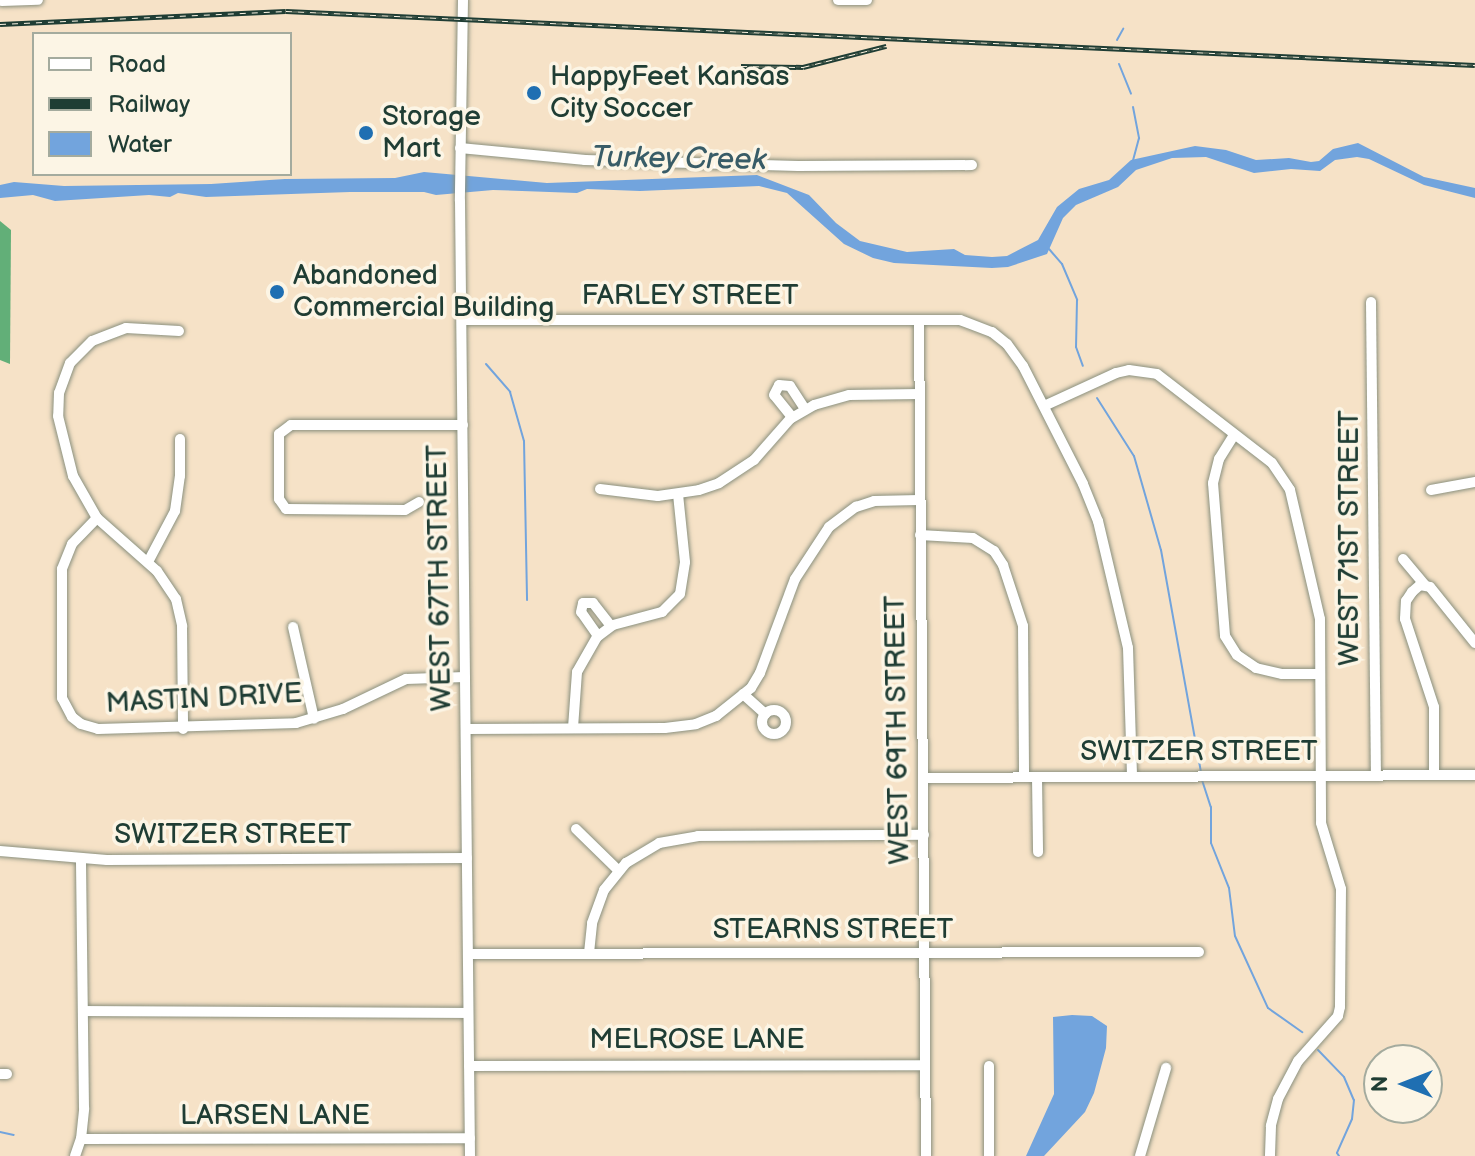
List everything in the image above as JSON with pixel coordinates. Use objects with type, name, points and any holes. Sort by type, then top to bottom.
[{"type":"street","points":[[1,2],[38,0]]},
{"type":"street","name":"WEST 67TH STREET","points":[[463,0],[460,201],[470,1156]]},
{"type":"street","points":[[838,0],[867,0]]},
{"type":"street","points":[[460,148],[585,160],[798,166],[972,165]]},
{"type":"street","name":"WEST 71ST STREET","points":[[1371,302],[1376,775]]},
{"type":"street","name":"FARLEY STREET","points":[[462,320],[919,320]]},
{"type":"street","points":[[919,320],[969,321],[1000,338],[1017,357],[1087,492],[1104,544],[1131,669],[1132,776]]},
{"type":"street","name":"WEST 69TH STREET","points":[[919,320],[926,1156]]},
{"type":"street","points":[[179,331],[126,328],[109,332],[83,348],[70,363],[59,393],[61,435],[73,476],[97,518],[148,562],[169,586],[181,619],[183,729]]},
{"type":"street","points":[[1044,406],[1116,373],[1143,371],[1169,382],[1280,471],[1290,490],[1318,605],[1324,839],[1341,889],[1340,1007],[1338,1016],[1298,1061],[1278,1099],[1271,1126],[1270,1156]]},
{"type":"street","points":[[792,417],[774,395],[779,385],[790,386],[805,409]]},
{"type":"street","points":[[600,489],[635,495],[678,494],[719,483],[754,460],[792,417],[805,409],[839,396],[919,394]]},
{"type":"street","points":[[419,502],[405,510],[286,509],[279,499],[279,434],[285,427],[463,425]]},
{"type":"street","points":[[1234,435],[1219,459],[1213,483],[1225,636],[1237,655],[1256,668],[1282,674],[1320,674]]},
{"type":"street","points":[[148,562],[175,511],[180,439]]},
{"type":"street","points":[[1431,490],[1475,482]]},
{"type":"street","points":[[573,728],[577,672],[598,636],[611,626],[662,612],[680,594],[685,562],[678,494]]},
{"type":"street","points":[[466,729],[696,724],[716,716],[751,688],[768,656],[795,579],[829,527],[856,507],[874,501],[919,500]]},
{"type":"street","name":"MASTIN DRIVE","points":[[97,518],[72,544],[62,569],[62,698],[72,717],[81,724],[98,729],[277,726],[314,719],[406,679],[465,677]]},
{"type":"street","points":[[920,535],[973,538],[994,551],[1003,565],[1023,626],[1024,777]]},
{"type":"street","points":[[1403,559],[1444,602],[1475,643]]},
{"type":"street","points":[[1425,585],[1412,592],[1404,610],[1436,716],[1434,775]]},
{"type":"street","points":[[598,636],[581,612],[583,603],[593,603],[611,626]]},
{"type":"street","points":[[293,627],[314,719]]},
{"type":"street","points":[[743,694],[765,714]]},
{"type":"street","name":"SWITZER STREET","points":[[923,778],[1475,775]]},
{"type":"street","points":[[1037,777],[1038,852]]},
{"type":"street","points":[[576,829],[618,870]]},
{"type":"street","points":[[589,953],[596,907],[618,870],[645,850],[688,836],[924,835]]},
{"type":"street","name":"SWITZER STREET","points":[[0,851],[81,859],[467,858]]},
{"type":"street","points":[[75,1156],[81,1139],[84,1011],[81,859]]},
{"type":"street","name":"STEARNS STREET","points":[[468,954],[1199,952]]},
{"type":"street","points":[[84,1011],[468,1013]]},
{"type":"street","name":"MELROSE LANE","points":[[469,1066],[925,1065]]},
{"type":"street","points":[[989,1066],[989,1156]]},
{"type":"street","points":[[1140,1156],[1166,1068]]},
{"type":"street","name":"LARSEN LANE","points":[[81,1139],[470,1138]]},
{"type":"green space","points":[[0,221],[11,230],[10,364],[0,360]]},
{"type":"water","points":[[1358,143],[1424,177],[1475,188],[1475,198],[1424,185],[1369,159],[1357,157],[1335,160],[1320,171],[1291,169],[1254,173],[1206,157],[1172,158],[1136,170],[1118,187],[1076,205],[1063,218],[1047,254],[1008,267],[992,268],[894,263],[873,258],[844,244],[787,193],[759,186],[640,191],[587,189],[577,193],[493,190],[436,195],[424,192],[350,192],[206,197],[178,193],[170,197],[149,195],[55,201],[33,195],[0,198],[0,185],[14,182],[64,186],[211,184],[285,179],[395,178],[424,172],[547,183],[757,175],[809,195],[836,223],[860,241],[907,252],[954,249],[965,255],[992,257],[1007,256],[1038,240],[1057,207],[1079,189],[1109,180],[1131,160],[1195,146],[1226,150],[1256,160],[1289,158],[1311,162],[1319,161],[1333,149]]},
{"type":"water","points":[[1092,1016],[1107,1026],[1106,1048],[1094,1093],[1085,1112],[1044,1156],[1026,1156],[1054,1094],[1053,1017]]},
{"type":"waterway","points":[[1117,40],[1123,29]]},
{"type":"waterway","points":[[1119,64],[1131,94]]},
{"type":"waterway","points":[[1133,107],[1139,138],[1133,160]]},
{"type":"waterway","points":[[1049,249],[1062,264],[1077,300],[1076,347],[1083,366]]},
{"type":"waterway","points":[[486,364],[510,392],[524,441],[527,600]]},
{"type":"waterway","points":[[1097,398],[1134,456],[1161,550],[1201,773]]},
{"type":"waterway","points":[[1202,780],[1211,807],[1211,843],[1229,888],[1235,936],[1268,1008],[1302,1032]]},
{"type":"waterway","points":[[1318,1050],[1344,1077],[1354,1100],[1352,1119],[1337,1153],[1339,1156]]},
{"type":"waterway","points":[[0,1132],[14,1135]]},
{"type":"railway","points":[[0,24],[286,11],[1475,65]]},
{"type":"railway","points":[[741,66],[803,67],[886,46]]},
{"type":"place","name":"HappyFeet Kansas City Soccer","points":[[534,93]]},
{"type":"place","name":"Storage Mart","points":[[366,133]]},
{"type":"place","name":"Abandoned Commercial Building","points":[[277,292]]},
{"type":"water label","name":"Turkey Creek","points":[[679,159]]}]
